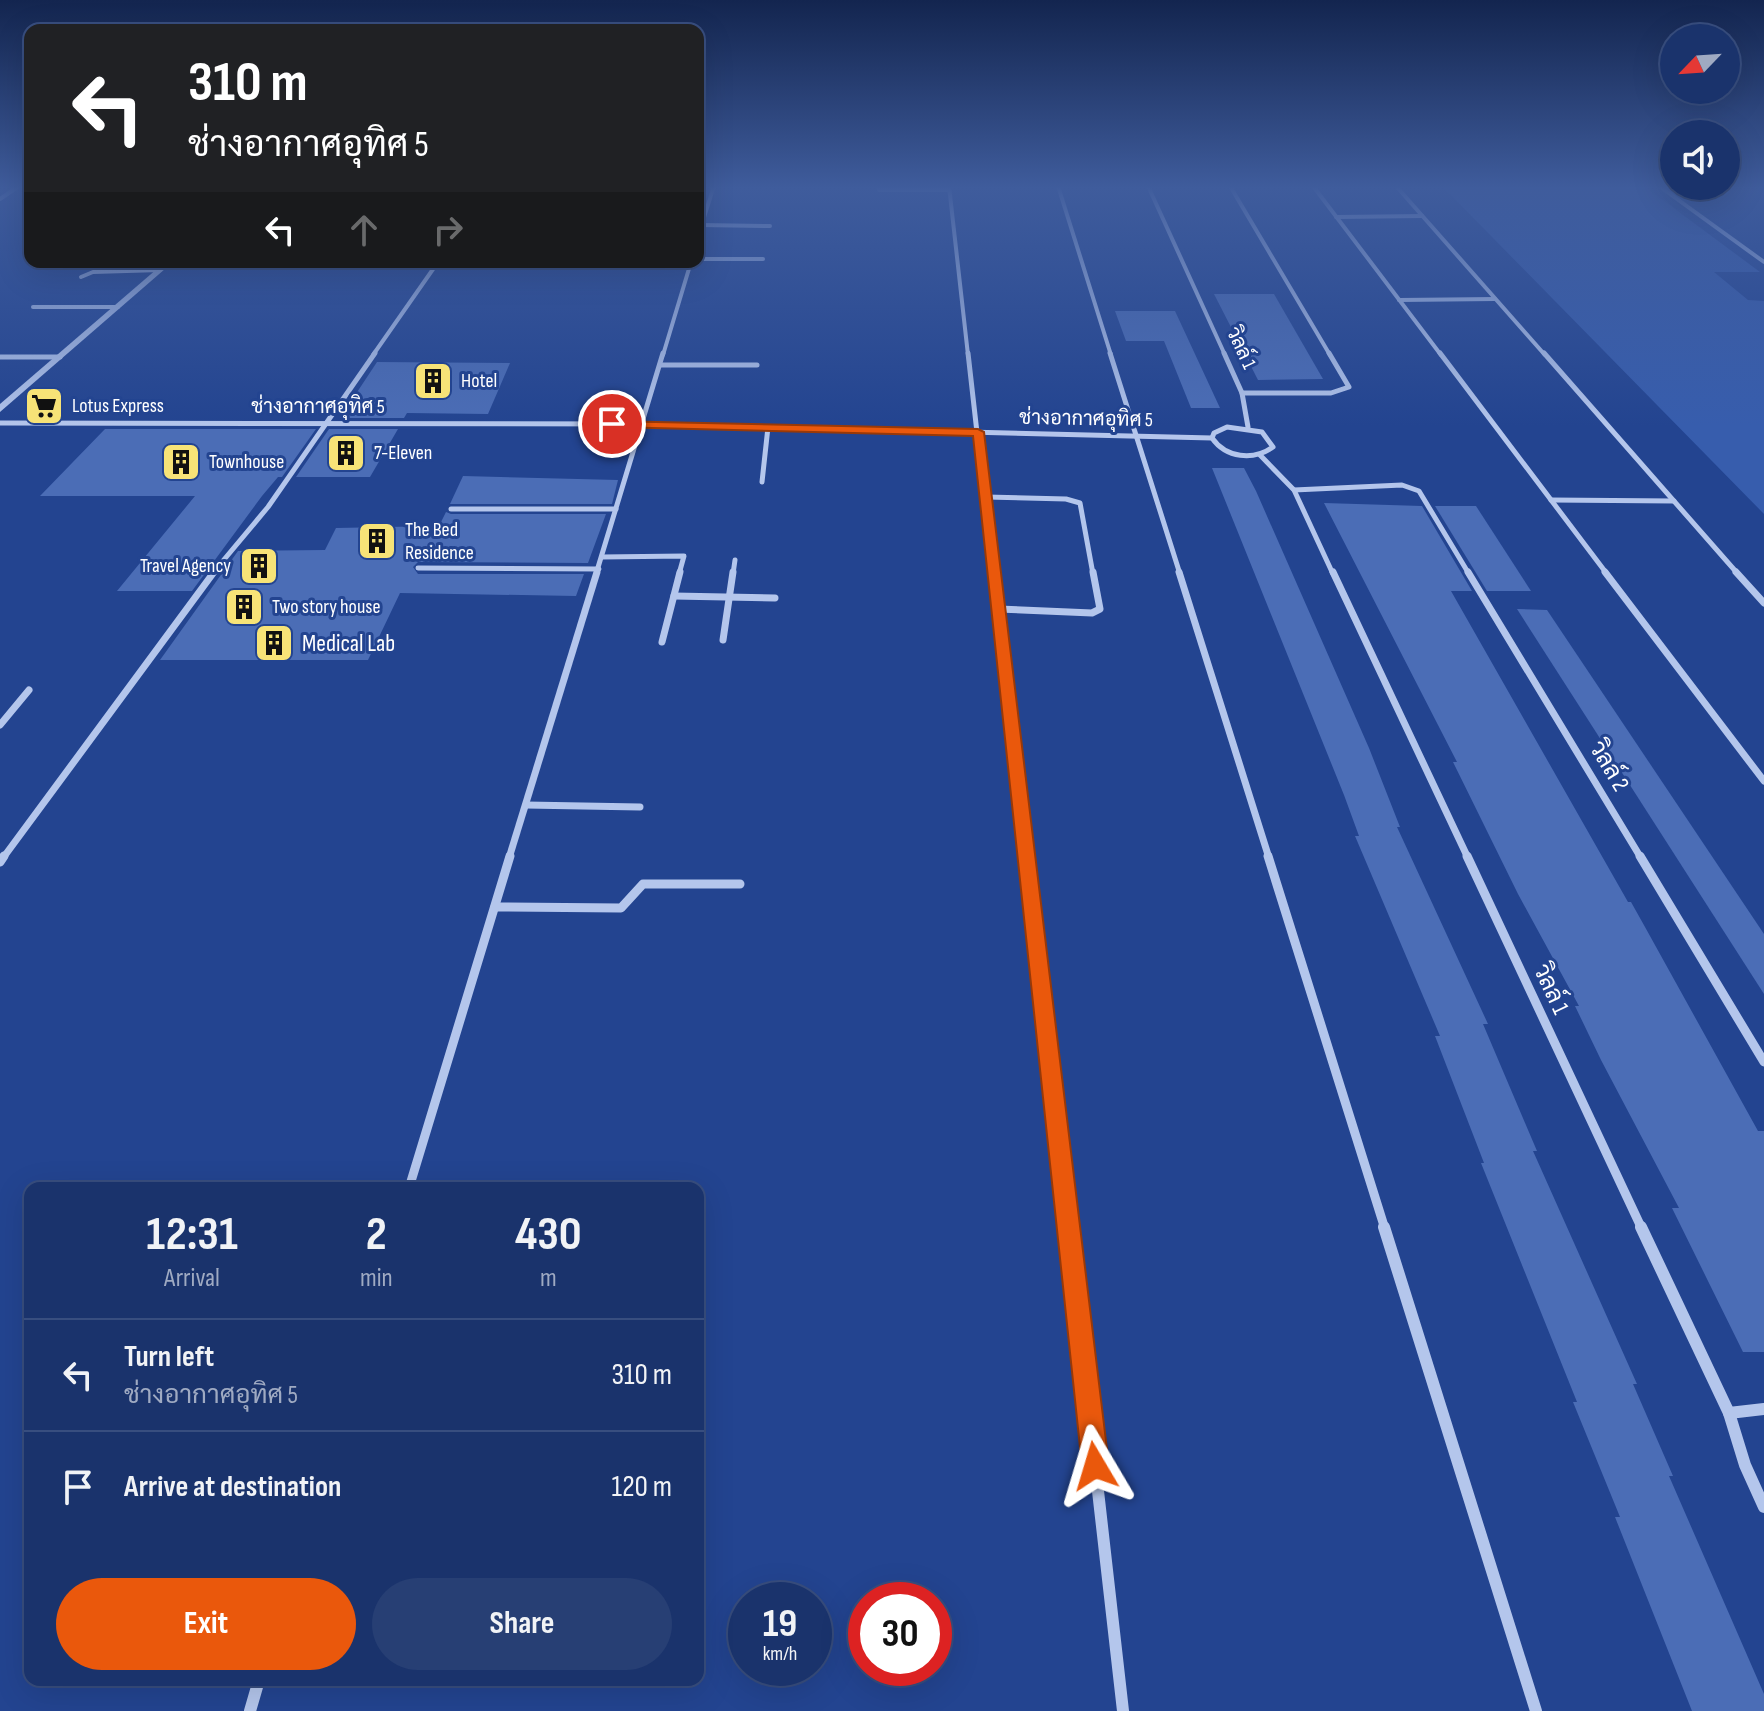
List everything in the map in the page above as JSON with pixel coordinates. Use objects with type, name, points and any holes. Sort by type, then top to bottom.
[{"type":"street","points":[[958,266],[1123,1711]]},
{"type":"street","points":[[1083,266],[1536,1711]]},
{"type":"street","name":"วิลล์ 1","points":[[1184,266],[1242,393],[1248,427]]},
{"type":"street","points":[[1242,393],[1331,393],[1349,387],[1277,266]]},
{"type":"street","points":[[1373,266],[1764,781]]},
{"type":"street","points":[[1466,266],[1764,603]]},
{"type":"street","points":[[0,409],[162,268]]},
{"type":"street","points":[[0,862],[71,761],[230,550],[268,507],[434,268]]},
{"type":"street","points":[[411,1182],[689,268]]},
{"type":"street","points":[[81,277],[93,272],[160,270]]},
{"type":"street","points":[[1399,300],[1495,299]]},
{"type":"street","points":[[33,307],[118,307]]},
{"type":"street","points":[[0,357],[60,357]]},
{"type":"street","points":[[660,365],[757,365]]},
{"type":"street","name":"ช่างอากาศอุทิศ 5","points":[[0,423],[643,424],[1212,438]]},
{"type":"street","points":[[762,482],[768,427]]},
{"type":"street","points":[[1248,427],[1268,435],[1273,447],[1260,455],[1229,452],[1214,443],[1212,438],[1219,429],[1248,427]]},
{"type":"street","name":"วิลล์ 1","points":[[1260,455],[1294,490],[1729,1413],[1745,1465],[1764,1507]]},
{"type":"street","name":"วิลล์ 2","points":[[1294,490],[1402,485],[1419,491],[1764,1062]]},
{"type":"street","points":[[986,497],[1066,499],[1080,503],[1100,609],[1092,613],[998,609]]},
{"type":"street","points":[[1551,500],[1674,501]]},
{"type":"street","points":[[451,509],[616,509]]},
{"type":"street","points":[[602,557],[684,556],[662,642]]},
{"type":"street","points":[[723,640],[735,560]]},
{"type":"street","points":[[418,568],[599,569]]},
{"type":"street","points":[[674,596],[775,598]]},
{"type":"street","points":[[0,725],[29,690]]},
{"type":"street","points":[[526,805],[640,807]]},
{"type":"street","points":[[495,907],[621,908],[643,884],[740,884]]},
{"type":"street","points":[[1729,1413],[1764,1409]]},
{"type":"street","points":[[250,1711],[257,1686]]},
{"type":"shaded area","points":[[1520,266],[1752,266],[1760,272],[1714,272],[1748,300],[1764,301],[1764,514]]},
{"type":"building","points":[[1214,294],[1274,294],[1323,379],[1258,380]]},
{"type":"building","points":[[1115,311],[1175,311],[1220,408],[1191,408],[1164,341],[1126,341]]},
{"type":"building","name":"Hotel","points":[[377,362],[510,363],[488,414],[407,413],[404,418],[340,418]]},
{"type":"building","name":"Townhouse","points":[[105,429],[316,429],[192,591],[117,591],[195,496],[40,496]]},
{"type":"building","name":"7-Eleven","points":[[329,429],[398,429],[370,477],[296,477]]},
{"type":"building","points":[[1212,468],[1244,468],[1256,491],[1369,748],[1400,827],[1397,827],[1488,1024],[1483,1024],[1537,1151],[1533,1151],[1637,1384],[1633,1384],[1673,1476],[1669,1476],[1764,1694],[1764,1711],[1692,1711],[1615,1517],[1620,1517],[1573,1402],[1577,1402],[1481,1163],[1484,1163],[1435,1036],[1440,1036],[1355,836],[1359,836],[1344,795]]},
{"type":"building","points":[[463,476],[618,480],[612,504],[450,504]]},
{"type":"building","points":[[1324,503],[1422,506],[1472,591],[1451,591],[1628,902],[1631,902],[1758,1131],[1764,1131],[1764,1352],[1743,1352],[1672,1208],[1679,1208],[1601,1060],[1575,1006],[1579,1006],[1518,894],[1453,762],[1457,762]]},
{"type":"building","points":[[1435,506],[1476,506],[1531,591],[1487,591]]},
{"type":"building","points":[[446,512],[606,514],[588,563],[418,562],[413,567],[418,574],[584,574],[576,596],[400,593],[368,660],[160,660],[238,551],[325,550],[336,528],[439,526]]},
{"type":"building","points":[[1517,609],[1547,610],[1764,934],[1764,994]]},
{"type":"place","name":"Hotel","points":[[433,381]]},
{"type":"place","name":"Lotus Express","points":[[44,406]]},
{"type":"place","name":"7-Eleven","points":[[346,453]]},
{"type":"place","name":"Townhouse","points":[[181,462]]},
{"type":"place","name":"The Bed Residence","points":[[377,541]]},
{"type":"place","name":"Travel Agency","points":[[259,566]]},
{"type":"place","name":"Two story house","points":[[244,607]]},
{"type":"place","name":"Medical Lab","points":[[274,643]]},
{"type":"route","points":[[612,424],[978,432],[1095,1466]]}]
